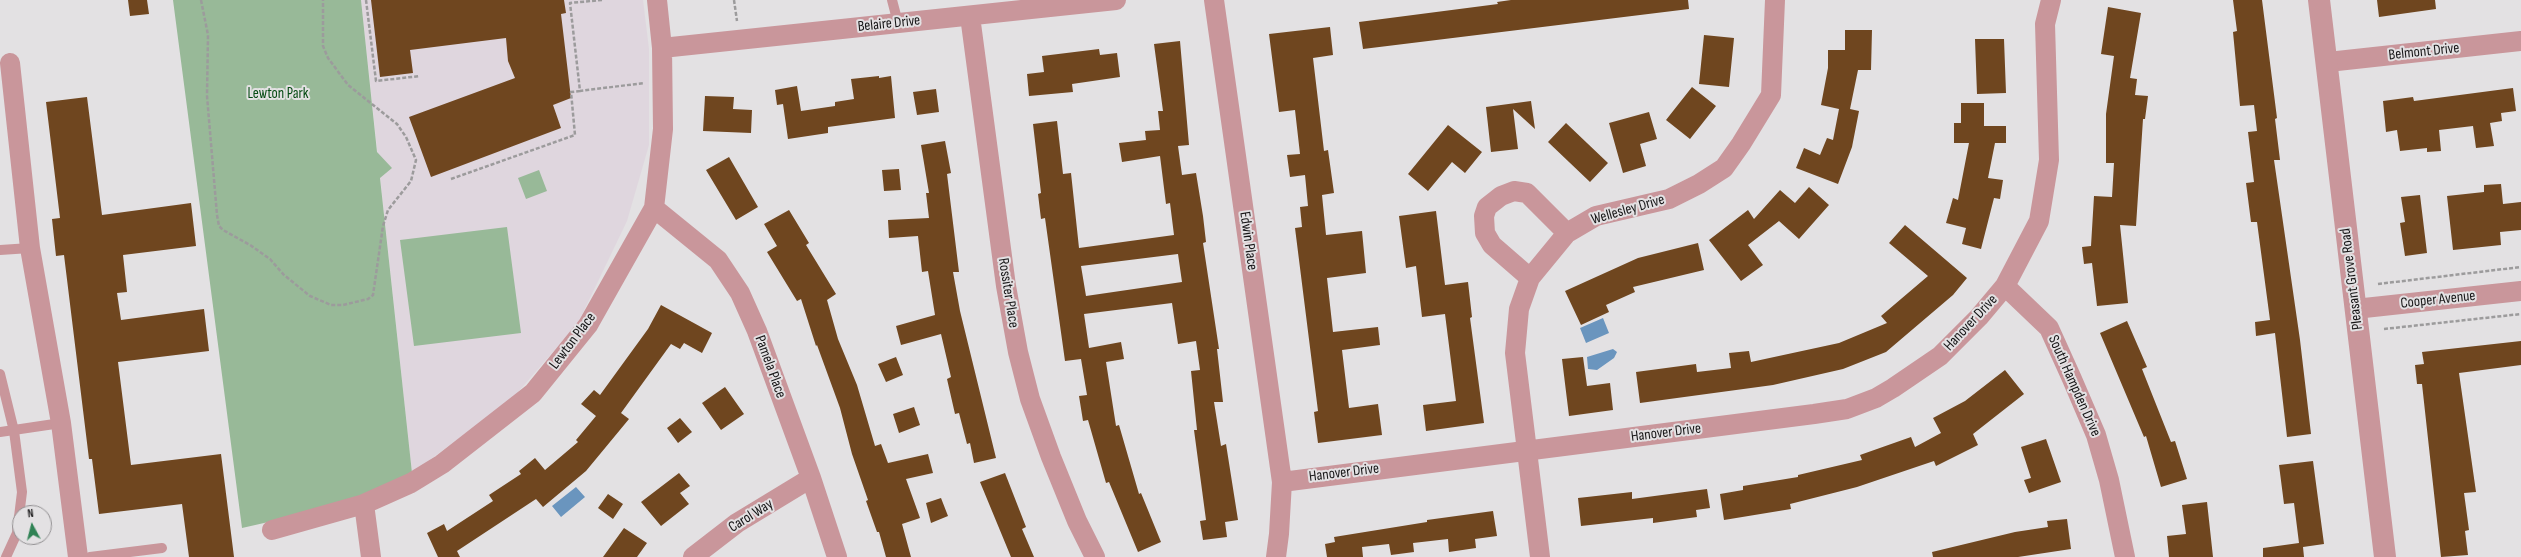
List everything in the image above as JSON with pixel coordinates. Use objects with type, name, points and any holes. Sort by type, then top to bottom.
[{"type":"street","name":"Lewton Place","points":[[272,530],[364,504],[411,483],[442,464],[533,393],[588,325],[654,208],[663,129],[662,48],[657,0]]},
{"type":"street","name":"Belaire Drive","points":[[662,48],[1116,0]]},
{"type":"street","name":"Edwin Place","points":[[1214,0],[1282,482],[1280,534],[1276,557]]},
{"type":"street","name":"Wellesley Drive","points":[[1540,557],[1515,353],[1519,309],[1530,278],[1567,232],[1596,216],[1669,199],[1699,184],[1724,168],[1741,144],[1771,95],[1775,0]]},
{"type":"street","points":[[2005,286],[2039,221],[2049,160],[2045,24],[2051,0]]},
{"type":"street","name":"Pleasant Grove Road","points":[[2319,0],[2328,62],[2355,308],[2385,557]]},
{"type":"street","name":"Rossiter Place","points":[[970,16],[1006,286],[1018,352],[1030,399],[1051,457],[1077,522],[1095,557]]},
{"type":"street","name":"Belmont Drive","points":[[2328,62],[2521,41]]},
{"type":"street","points":[[10,63],[30,248],[61,423],[78,557]]},
{"type":"street","points":[[1530,278],[1492,245],[1484,233],[1484,216],[1487,207],[1501,196],[1514,191],[1526,193],[1567,232]]},
{"type":"street","name":"Pamela Place","points":[[654,208],[718,260],[740,293],[757,331],[811,478],[837,557]]},
{"type":"street","name":"Hanover Drive","points":[[1282,482],[1847,409],[1876,398],[1940,356],[1979,317],[2005,286]]},
{"type":"street","name":"South Hampden Drive","points":[[2005,286],[2048,328],[2072,379],[2096,435],[2111,488],[2125,557]]},
{"type":"street","name":"Cooper Avenue","points":[[2355,308],[2521,291]]},
{"type":"street","name":"Carol Way","points":[[693,557],[737,523],[811,478]]},
{"type":"street","points":[[364,504],[371,557]]},
{"type":"lane","points":[[892,0],[898,23]]},
{"type":"lane","points":[[0,250],[30,248]]},
{"type":"lane","points":[[0,374],[14,431],[22,492],[17,533],[6,557]]},
{"type":"lane","points":[[0,432],[61,423]]},
{"type":"lane","points":[[90,557],[162,548]]},
{"type":"path","points":[[201,0],[209,39],[207,96],[219,226],[270,259],[284,275],[310,296],[331,305],[343,305],[368,299],[373,295],[383,226],[388,210],[411,181],[416,160],[406,137],[397,124],[348,85],[334,69],[323,46],[323,0]]},
{"type":"path","points":[[366,0],[376,81],[420,76]]},
{"type":"path","points":[[580,91],[570,3],[602,0]]},
{"type":"path","points":[[734,0],[738,27]]},
{"type":"path","points":[[451,179],[575,135],[571,92],[644,83]]},
{"type":"path","points":[[2378,284],[2521,267]]},
{"type":"path","points":[[2384,329],[2521,314]]},
{"type":"shaded area","points":[[361,0],[643,0],[649,49],[649,145],[627,221],[578,323],[512,399],[412,473]]},
{"type":"green space","name":"Lewton Park","points":[[173,0],[361,0],[377,152],[392,168],[380,178],[412,473],[365,495],[308,513],[242,528]]},
{"type":"green space","points":[[539,170],[547,191],[526,199],[518,178]]},
{"type":"green space","points":[[507,227],[521,333],[414,346],[400,240]]},
{"type":"water","points":[[1603,318],[1609,333],[1586,343],[1580,328]]},
{"type":"water","points":[[1613,349],[1617,352],[1614,358],[1597,370],[1588,369],[1587,357]]},
{"type":"water","points":[[576,487],[585,497],[561,517],[552,506]]},
{"type":"building","points":[[128,0],[147,0],[149,14],[130,16]]},
{"type":"building","points":[[371,0],[564,0],[566,13],[561,14],[571,98],[553,105],[561,128],[431,177],[409,117],[515,78],[508,61],[506,38],[410,50],[413,73],[380,77]]},
{"type":"building","points":[[1511,0],[1688,0],[1689,9],[1363,49],[1359,22],[1498,4],[1497,2]]},
{"type":"building","points":[[2233,0],[2262,0],[2277,118],[2275,119],[2280,160],[2274,160],[2300,340],[2311,434],[2287,437],[2275,333],[2256,336],[2255,322],[2270,320],[2257,222],[2251,222],[2246,183],[2254,182],[2248,132],[2257,131],[2254,105],[2240,106],[2233,32],[2237,31]]},
{"type":"building","points":[[2377,0],[2435,0],[2436,9],[2379,17]]},
{"type":"building","points":[[2108,7],[2141,13],[2130,78],[2137,79],[2135,95],[2148,96],[2145,119],[2143,119],[2136,226],[2120,225],[2128,303],[2097,306],[2092,263],[2084,264],[2082,247],[2091,246],[2094,196],[2112,197],[2114,163],[2106,163],[2106,114],[2114,56],[2101,54]]},
{"type":"building","points":[[1330,27],[1333,55],[1313,58],[1324,151],[1328,150],[1334,193],[1322,195],[1326,235],[1362,231],[1366,273],[1327,278],[1333,332],[1378,327],[1380,345],[1342,350],[1349,408],[1378,404],[1382,435],[1318,443],[1314,412],[1318,411],[1295,228],[1302,227],[1300,207],[1308,206],[1305,175],[1290,177],[1287,155],[1300,154],[1295,110],[1279,112],[1269,34]]},
{"type":"building","points":[[1845,30],[1872,30],[1871,70],[1858,70],[1850,109],[1859,111],[1852,147],[1838,184],[1796,168],[1804,148],[1820,155],[1827,138],[1833,140],[1839,109],[1821,105],[1828,68],[1828,50],[1845,50]]},
{"type":"building","points":[[1704,35],[1734,38],[1729,87],[1699,84]]},
{"type":"building","points":[[1975,39],[2004,39],[2006,93],[1977,94]]},
{"type":"building","points":[[1180,41],[1189,145],[1178,146],[1182,175],[1196,173],[1203,216],[1206,242],[1203,243],[1219,349],[1217,349],[1223,402],[1214,402],[1221,446],[1226,444],[1238,520],[1225,522],[1227,537],[1203,540],[1200,521],[1206,520],[1194,430],[1197,430],[1191,371],[1200,370],[1196,341],[1178,344],[1172,303],[1084,314],[1089,348],[1121,342],[1124,359],[1106,362],[1116,426],[1119,425],[1139,494],[1141,493],[1161,542],[1138,552],[1109,482],[1106,483],[1088,420],[1083,421],[1079,396],[1087,395],[1081,359],[1065,361],[1045,218],[1041,219],[1038,194],[1041,193],[1033,124],[1057,121],[1063,174],[1071,173],[1079,248],[1174,235],[1170,203],[1166,204],[1160,156],[1122,162],[1119,143],[1146,140],[1145,131],[1160,130],[1158,111],[1163,111],[1154,44]],"holes":[[[1178,254],[1182,282],[1086,296],[1081,266]]]},
{"type":"building","points":[[1099,49],[1100,55],[1117,53],[1120,77],[1072,84],[1073,92],[1029,96],[1027,74],[1044,72],[1042,56]]},
{"type":"building","points":[[879,76],[879,78],[891,76],[895,118],[828,127],[828,133],[788,139],[783,104],[777,105],[775,90],[797,86],[801,111],[835,106],[835,102],[854,99],[851,79]]},
{"type":"building","points":[[1692,87],[1716,106],[1690,139],[1666,120]]},
{"type":"building","points":[[2513,88],[2516,111],[2501,113],[2502,121],[2490,123],[2494,146],[2476,148],[2473,126],[2439,130],[2441,151],[2427,152],[2427,148],[2400,151],[2397,130],[2386,132],[2383,101],[2413,97],[2414,101]]},
{"type":"building","points":[[936,89],[939,112],[917,115],[913,92]]},
{"type":"building","points":[[705,96],[734,97],[733,109],[752,110],[751,133],[703,131]]},
{"type":"building","points":[[87,97],[102,215],[191,203],[196,246],[123,255],[127,292],[117,293],[121,320],[204,309],[209,351],[118,362],[131,465],[221,454],[234,557],[189,557],[182,504],[99,514],[92,459],[89,459],[64,255],[56,256],[52,219],[60,218],[46,102]]},
{"type":"building","points":[[1531,101],[1535,129],[1513,109],[1518,149],[1491,152],[1486,107]]},
{"type":"building","points":[[1961,103],[1984,103],[1984,126],[2006,126],[2006,143],[1995,143],[1988,178],[2003,180],[2000,199],[1994,198],[1981,249],[1962,244],[1966,228],[1946,223],[1953,198],[1958,200],[1969,143],[1954,143],[1954,123],[1961,123]]},
{"type":"building","points":[[1649,112],[1657,139],[1640,144],[1646,166],[1623,173],[1609,123]]},
{"type":"building","points":[[1566,123],[1608,163],[1590,182],[1548,142]]},
{"type":"building","points":[[1448,125],[1482,152],[1465,173],[1452,162],[1428,191],[1408,174]]},
{"type":"building","points":[[945,141],[951,173],[947,174],[959,272],[953,272],[960,311],[996,458],[974,463],[970,443],[967,444],[959,413],[955,414],[947,379],[951,377],[941,334],[901,345],[896,326],[935,315],[928,271],[922,272],[918,236],[889,238],[888,220],[929,218],[926,193],[929,193],[921,145]]},
{"type":"building","points":[[729,157],[758,207],[736,220],[706,170]]},
{"type":"building","points":[[899,169],[901,190],[884,191],[882,170]]},
{"type":"building","points":[[2501,184],[2503,204],[2521,202],[2521,230],[2500,232],[2501,245],[2453,250],[2447,196],[2484,192],[2484,185]]},
{"type":"building","points":[[1809,187],[1829,205],[1799,239],[1779,221],[1748,245],[1763,265],[1741,281],[1709,240],[1748,210],[1754,219],[1780,190],[1795,203]]},
{"type":"building","points":[[2420,195],[2427,253],[2405,256],[2400,223],[2405,222],[2401,197]]},
{"type":"building","points":[[789,210],[809,243],[806,245],[836,294],[827,300],[838,339],[857,385],[875,446],[881,444],[888,463],[928,454],[933,473],[906,479],[920,518],[902,524],[911,557],[886,557],[879,532],[877,532],[866,501],[868,500],[852,454],[840,408],[817,345],[816,346],[801,299],[797,301],[767,252],[777,246],[764,224]]},
{"type":"building","points":[[1436,211],[1445,285],[1468,282],[1472,317],[1470,318],[1484,423],[1426,431],[1423,405],[1456,401],[1445,314],[1422,317],[1416,266],[1406,268],[1399,216]]},
{"type":"building","points":[[1905,225],[1967,278],[1953,295],[1886,352],[1843,369],[1773,385],[1640,403],[1636,372],[1696,364],[1697,372],[1731,368],[1729,353],[1749,351],[1751,362],[1839,343],[1887,323],[1881,316],[1928,276],[1889,243]]},
{"type":"building","points":[[1698,243],[1704,270],[1633,287],[1635,292],[1606,305],[1609,312],[1581,325],[1565,291],[1638,258]]},
{"type":"building","points":[[661,305],[712,333],[702,353],[684,343],[680,349],[671,344],[621,413],[629,419],[586,471],[543,507],[536,499],[457,551],[460,557],[438,557],[427,533],[444,524],[447,531],[493,501],[489,495],[521,474],[519,471],[535,458],[545,470],[578,442],[576,440],[596,416],[581,404],[594,390],[600,395],[648,329]]},
{"type":"building","points":[[2127,321],[2147,367],[2142,369],[2171,442],[2175,441],[2187,479],[2161,487],[2146,436],[2144,437],[2100,333]]},
{"type":"building","points":[[2521,341],[2521,365],[2459,373],[2476,492],[2464,493],[2469,530],[2465,531],[2468,555],[2441,557],[2422,384],[2417,384],[2415,365],[2424,364],[2422,352]]},
{"type":"building","points":[[896,357],[903,375],[886,382],[878,364]]},
{"type":"building","points":[[1583,357],[1587,386],[1610,383],[1613,410],[1569,416],[1562,359]]},
{"type":"building","points":[[2005,370],[2024,394],[1973,434],[1978,445],[1936,466],[1934,461],[1857,487],[1790,504],[1791,509],[1724,520],[1720,494],[1743,490],[1743,486],[1798,477],[1798,475],[1862,460],[1860,455],[1911,437],[1915,447],[1941,433],[1933,418],[1965,401]]},
{"type":"building","points":[[725,387],[744,414],[721,430],[702,403]]},
{"type":"building","points":[[914,407],[920,425],[899,433],[893,414]]},
{"type":"building","points":[[680,418],[692,432],[678,443],[667,428]]},
{"type":"building","points":[[2046,439],[2061,482],[2029,493],[2024,480],[2031,478],[2021,447]]},
{"type":"building","points":[[2313,461],[2324,544],[2303,547],[2304,557],[2263,557],[2263,548],[2299,543],[2294,503],[2284,504],[2279,465]]},
{"type":"building","points":[[679,473],[690,486],[680,493],[689,504],[661,526],[641,502]]},
{"type":"building","points":[[1005,473],[1026,527],[1022,529],[1034,557],[1011,557],[980,482]]},
{"type":"building","points":[[1707,489],[1710,508],[1696,510],[1697,517],[1653,523],[1653,518],[1581,526],[1578,498],[1632,492],[1632,499]]},
{"type":"building","points":[[608,494],[623,504],[613,519],[598,508]]},
{"type":"building","points":[[941,498],[948,516],[931,523],[926,503]]},
{"type":"building","points":[[2207,502],[2213,557],[2169,557],[2167,536],[2186,534],[2182,505]]},
{"type":"building","points":[[1493,511],[1497,536],[1475,539],[1476,548],[1449,552],[1448,539],[1413,543],[1414,552],[1391,555],[1389,544],[1362,547],[1363,557],[1327,557],[1325,544],[1335,542],[1334,537],[1427,522],[1427,520]]},
{"type":"building","points":[[2067,519],[2071,549],[2018,557],[1933,557],[1932,552],[2015,532],[2048,527],[2047,521]]},
{"type":"building","points":[[624,528],[647,543],[637,557],[603,557]]}]
